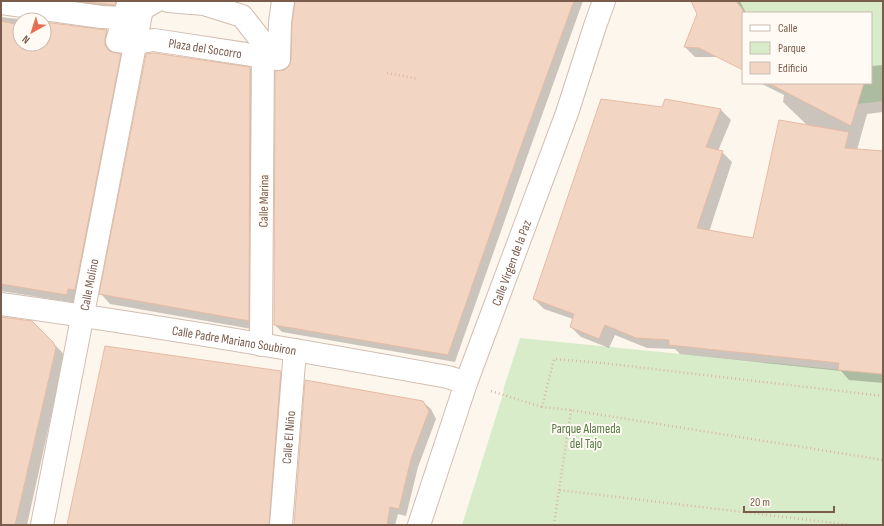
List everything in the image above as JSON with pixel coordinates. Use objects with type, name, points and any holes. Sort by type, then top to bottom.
[{"type":"street","name":"Calle Molino","points":[[42,525],[142,9],[156,1]]},
{"type":"street","name":"Calle Marina","points":[[168,1],[204,4],[242,16],[260,39],[263,46],[261,345]]},
{"type":"street","name":"Plaza del Socorro","points":[[126,9],[117,41],[136,43],[154,40],[279,59],[283,1]]},
{"type":"street","name":"Calle Virgen de la Paz","points":[[419,525],[466,383],[567,113],[604,1]]},
{"type":"street","points":[[1,2],[101,17],[126,9]]},
{"type":"street","name":"Calle Padre Mariano Soubiron","points":[[1,304],[82,315],[295,350],[448,377],[466,383]]},
{"type":"street","name":"Calle El Niño","points":[[281,525],[295,350]]},
{"type":"path","points":[[387,73],[418,79]]},
{"type":"path","points":[[542,407],[554,359],[602,363],[883,396]]},
{"type":"path","points":[[466,383],[542,407],[571,410],[883,460]]},
{"type":"path","points":[[554,525],[571,410]]},
{"type":"path","points":[[559,490],[851,525]]},
{"type":"green space","points":[[691,1],[883,1],[883,101],[835,105],[787,93],[770,84],[872,84],[872,12],[742,12],[742,14],[717,44],[697,14]]},
{"type":"green space","name":"Parque Alameda del Tajo","points":[[520,338],[883,374],[883,525],[462,525]]},
{"type":"building","points":[[77,1],[116,1],[115,5]]},
{"type":"building","points":[[295,1],[574,1],[520,149],[448,355],[274,325],[275,71],[284,70],[289,66],[291,60],[292,23]]},
{"type":"building","points":[[691,1],[736,1],[743,10],[742,70],[699,48],[684,47],[697,14]]},
{"type":"building","points":[[1,21],[12,23],[12,52],[52,52],[52,23],[107,30],[105,45],[109,51],[121,54],[75,290],[68,289],[67,295],[1,284]]},
{"type":"building","points":[[154,53],[250,67],[249,321],[99,294],[146,54]]},
{"type":"building","points":[[770,84],[864,84],[851,126]]},
{"type":"building","points":[[601,99],[662,107],[665,99],[721,109],[706,147],[723,151],[697,228],[753,238],[779,120],[849,132],[845,148],[883,151],[883,374],[838,370],[839,363],[669,345],[669,340],[636,338],[605,325],[599,339],[570,327],[574,314],[533,299]]},
{"type":"building","points":[[1,317],[32,321],[53,342],[56,348],[15,525],[1,525]]},
{"type":"building","points":[[105,346],[281,371],[269,525],[67,525]]},
{"type":"building","points":[[305,380],[423,401],[429,411],[411,459],[399,509],[390,507],[387,525],[294,525]]}]
